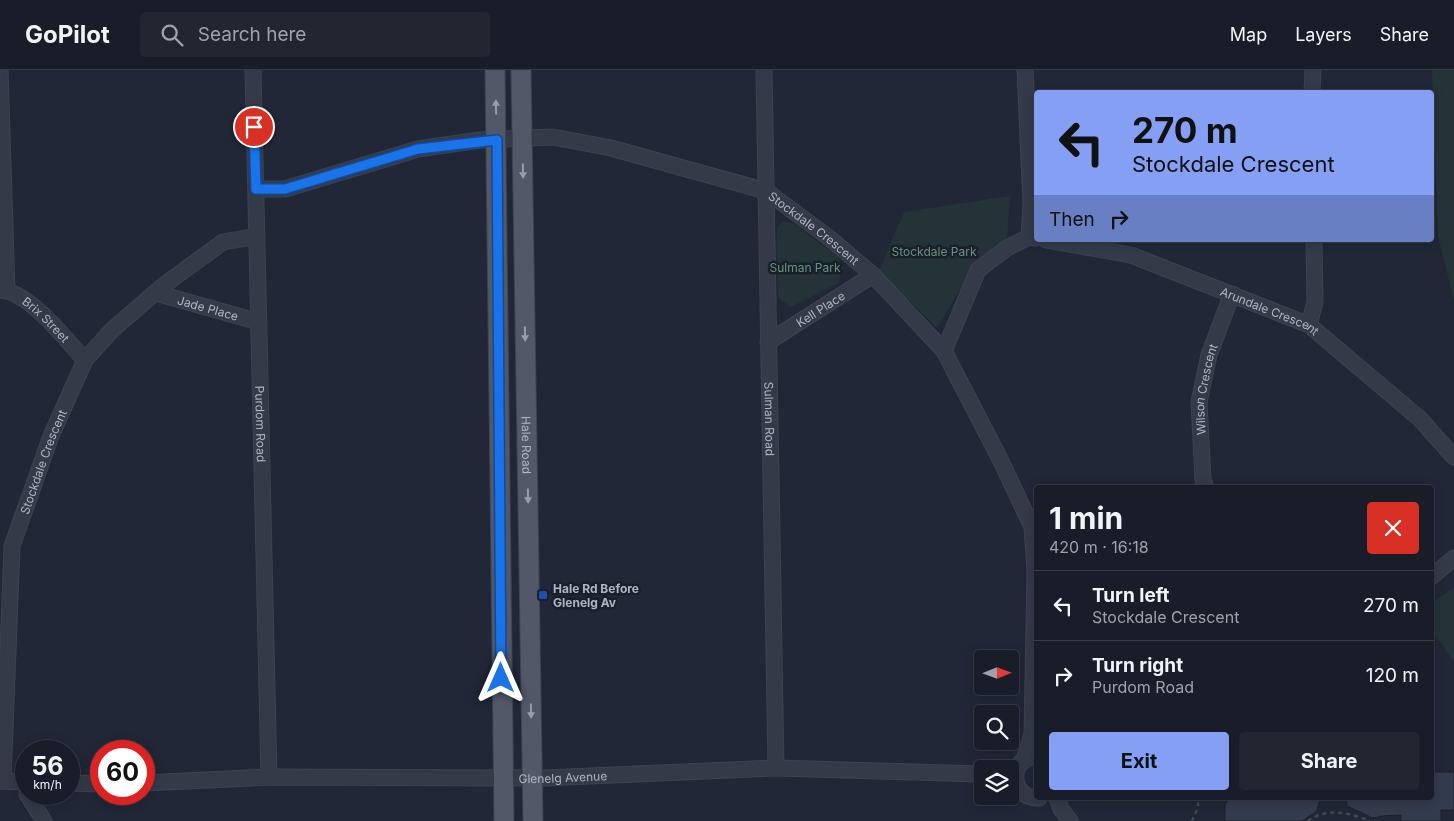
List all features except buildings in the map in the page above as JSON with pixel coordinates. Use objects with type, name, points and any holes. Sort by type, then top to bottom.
[{"type":"main road","points":[[495,70],[504,821]]},
{"type":"main road","name":"Hale Road","points":[[521,70],[532,821]]},
{"type":"street","points":[[0,70],[4,290]]},
{"type":"street","name":"Purdom Road","points":[[253,70],[269,777]]},
{"type":"street","name":"Sulman Road","points":[[764,70],[776,768]]},
{"type":"street","points":[[944,351],[978,270],[1007,248],[1033,238],[1025,70]]},
{"type":"street","points":[[1312,70],[1312,90]]},
{"type":"street","name":"Stockdale Crescent","points":[[256,189],[285,189],[418,149],[497,140],[554,137],[611,148],[766,191],[828,237],[873,275],[944,351],[1000,459],[1032,527],[1034,557]]},
{"type":"street","name":"Stockdale Crescent","points":[[15,742],[6,548],[51,436],[85,360],[112,330],[156,293],[223,242],[257,236]]},
{"type":"street","name":"Arundale Crescent","points":[[1057,242],[1131,255],[1309,324],[1420,419],[1454,457]]},
{"type":"street","points":[[1309,324],[1315,302],[1314,242]]},
{"type":"street","name":"Kell Place","points":[[768,342],[873,275]]},
{"type":"street","name":"Brix Street","points":[[4,290],[29,302],[85,360]]},
{"type":"street","name":"Jade Place","points":[[156,293],[259,322]]},
{"type":"street","name":"Wilson Crescent","points":[[1205,485],[1203,480],[1199,402],[1209,355],[1232,294]]},
{"type":"street","points":[[1434,575],[1454,558]]},
{"type":"street","name":"Stockdale Crescent","points":[[1021,763],[1034,740]]},
{"type":"street","name":"Glenelg Avenue","points":[[155,782],[269,777],[532,778],[776,768],[974,775]]},
{"type":"street","points":[[1019,790],[1028,796],[1034,797]]},
{"type":"street","points":[[1043,800],[1063,809]]},
{"type":"street","name":"Stockdale Crescent","points":[[32,805],[44,821]]},
{"type":"path","points":[[1192,821],[1198,807],[1198,800]]},
{"type":"path","points":[[1308,821],[1329,813],[1354,814],[1370,821]]},
{"type":"green space","points":[[1432,70],[1454,70],[1454,300],[1438,237]]},
{"type":"green space","name":"Stockdale Park","points":[[1010,196],[1007,238],[973,268],[937,328],[879,271],[904,212]]},
{"type":"green space","name":"Sulman Park","points":[[783,221],[794,224],[838,257],[843,268],[838,283],[791,307],[778,298],[777,228]]},
{"type":"green space","points":[[1454,587],[1454,662],[1434,633],[1434,602]]},
{"type":"place","name":"Hale Rd Before Glenelg Av","points":[[543,595]]},
{"type":"route","points":[[254,127],[256,189],[285,189],[418,149],[480,140],[497,140],[501,678]]}]
